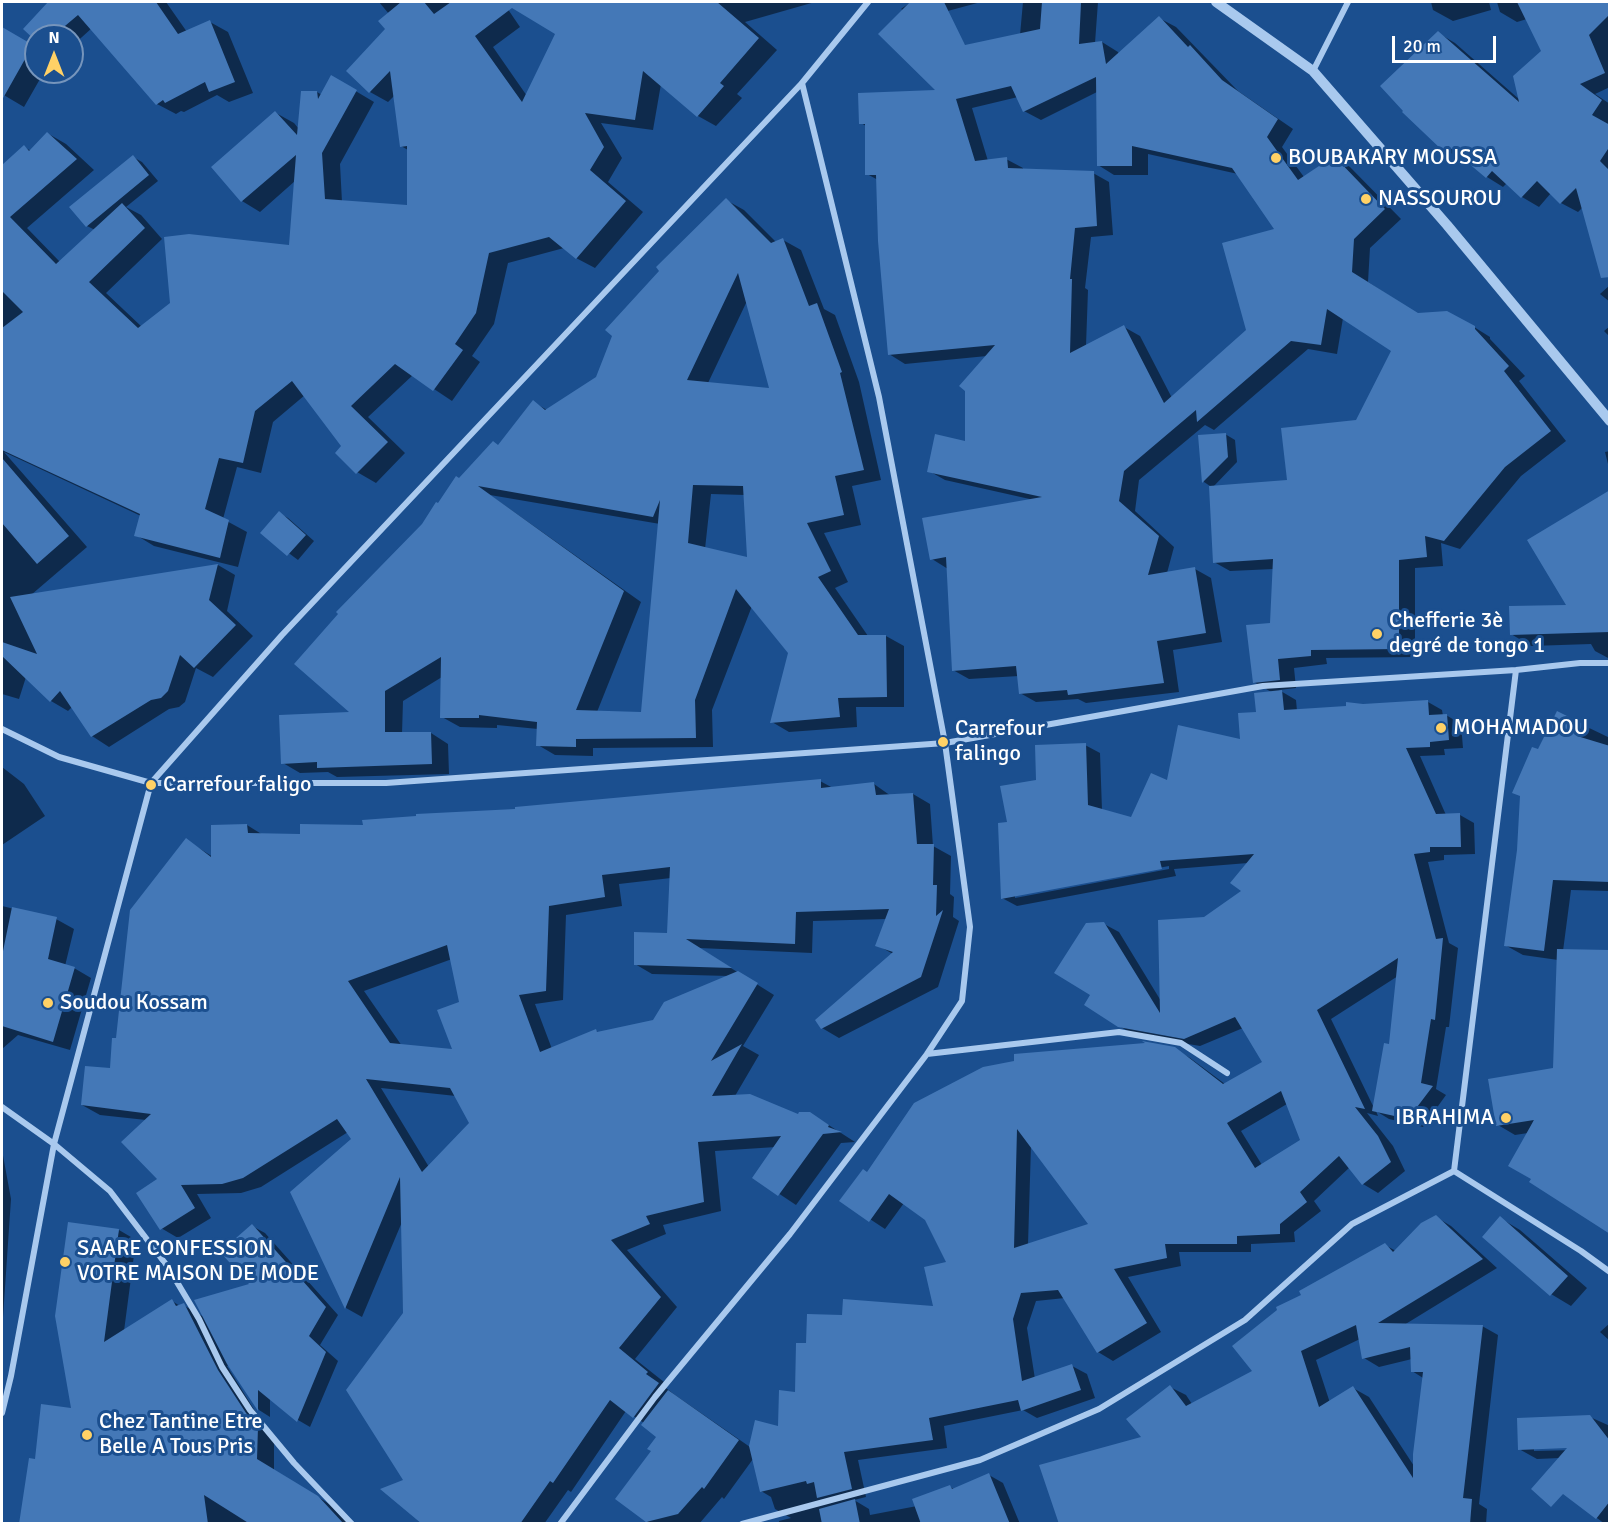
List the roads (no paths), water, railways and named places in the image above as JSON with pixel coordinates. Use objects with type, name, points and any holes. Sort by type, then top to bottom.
[{"type":"street","points":[[2,1413],[11,1376],[54,1144],[151,783],[282,634],[802,83],[868,2]]},
{"type":"street","points":[[1216,2],[1313,71],[1447,225],[1610,421]]},
{"type":"street","points":[[1313,71],[1348,2]]},
{"type":"street","points":[[560,1524],[655,1397],[790,1234],[927,1054],[962,1001],[970,927],[945,743],[879,397],[802,83]]},
{"type":"street","points":[[2,729],[59,757],[151,783],[386,783],[945,743],[1263,686],[1516,670],[1580,663],[1610,663]]},
{"type":"street","points":[[1454,1171],[1516,670]]},
{"type":"street","points":[[927,1054],[1119,1032],[1180,1043],[1227,1073]]},
{"type":"street","points":[[2,1107],[54,1144],[110,1191],[168,1267],[199,1319],[222,1368],[250,1410],[294,1463],[352,1524]]},
{"type":"street","points":[[1454,1171],[1581,1251],[1610,1272]]},
{"type":"street","points":[[742,1524],[980,1460],[1099,1409],[1245,1320],[1352,1224],[1454,1171]]},
{"type":"place","name":"BOUBAKARY MOUSSA","points":[[1276,158]]},
{"type":"place","name":"NASSOUROU","points":[[1366,199]]},
{"type":"place","name":"Chefferie 3è degré de tongo 1","points":[[1377,634]]},
{"type":"place","name":"MOHAMADOU","points":[[1441,728]]},
{"type":"place","name":"Carrefour falingo","points":[[943,742]]},
{"type":"place","name":"Carrefour faligo","points":[[151,785]]},
{"type":"place","name":"Soudou Kossam","points":[[48,1003]]},
{"type":"place","name":"IBRAHIMA","points":[[1506,1118]]},
{"type":"place","name":"SAARE CONFESSION VOTRE MAISON DE MODE","points":[[65,1262]]},
{"type":"place","name":"Chez Tantine Etre Belle A Tous Pris","points":[[87,1435]]}]
